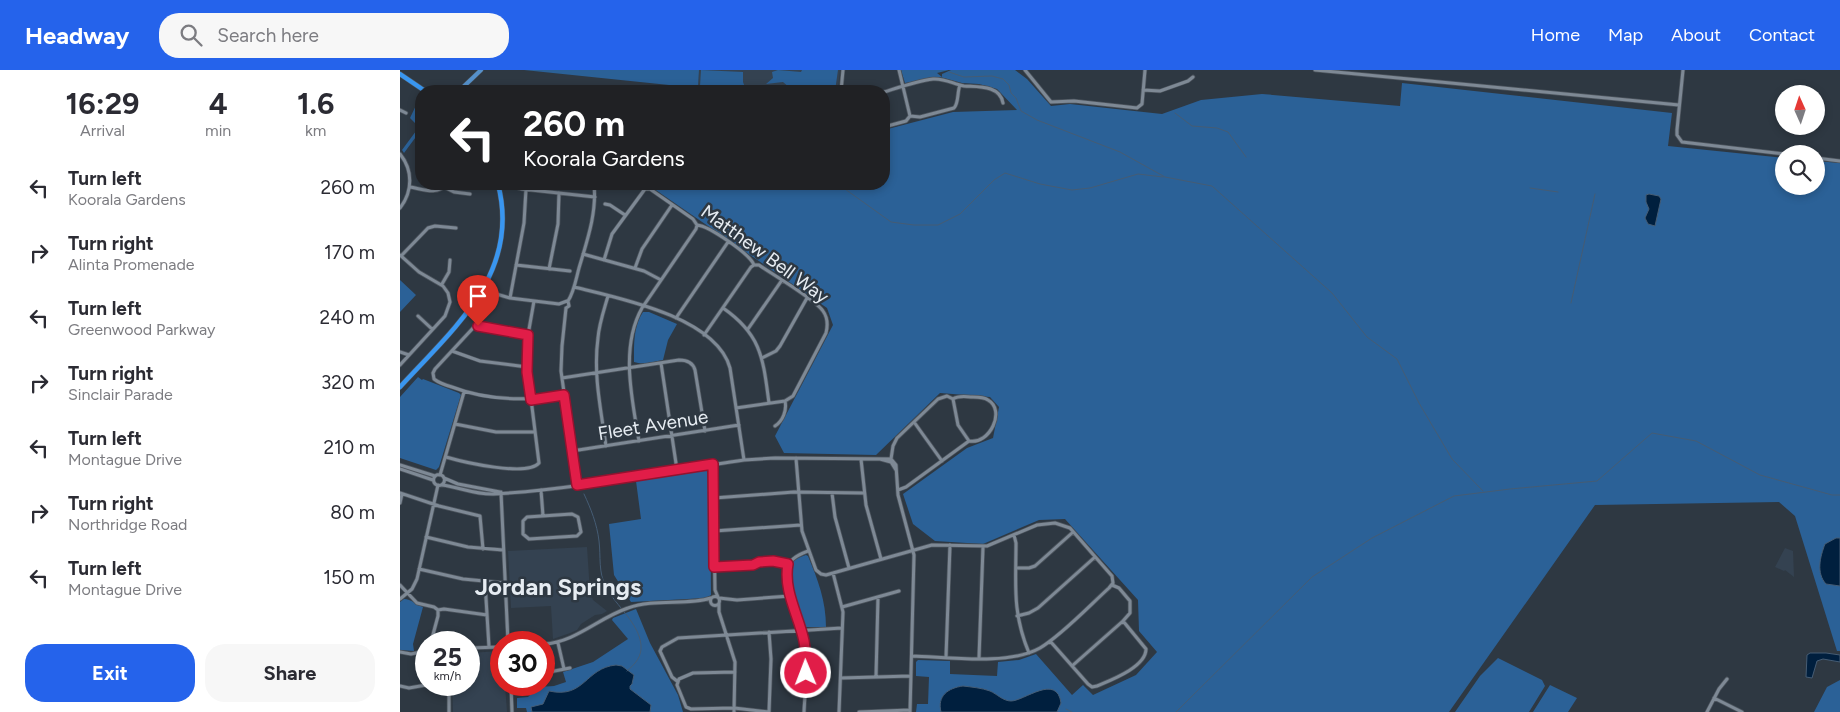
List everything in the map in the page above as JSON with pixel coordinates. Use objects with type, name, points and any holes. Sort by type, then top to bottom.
[{"type":"highway","points":[[400,74],[416,85]]},
{"type":"highway","points":[[400,387],[457,326],[483,290],[495,265],[501,237],[502,203],[499,190]]},
{"type":"main road","points":[[465,85],[481,70]]},
{"type":"street","points":[[842,85],[843,70]]},
{"type":"street","points":[[899,70],[910,116]]},
{"type":"street","points":[[1024,70],[1049,101],[1074,101],[1137,108],[1142,104],[1144,70]]},
{"type":"street","points":[[1315,70],[1680,105]]},
{"type":"street","points":[[1683,70],[1677,135],[1682,142],[1775,153]]},
{"type":"street","points":[[1143,90],[1160,91],[1188,81],[1193,77]]},
{"type":"street","points":[[890,90],[936,79],[995,90],[1002,98],[1003,103]]},
{"type":"street","points":[[910,116],[920,117],[954,108],[957,104],[957,93],[960,85]]},
{"type":"street","points":[[400,110],[406,113]]},
{"type":"street","points":[[890,125],[906,121],[910,116]]},
{"type":"street","points":[[400,154],[408,169],[410,187],[407,197],[400,208]]},
{"type":"street","points":[[1825,159],[1840,161]]},
{"type":"street","points":[[410,187],[415,188]]},
{"type":"street","points":[[451,190],[470,194]]},
{"type":"street","points":[[510,298],[524,223],[526,190]]},
{"type":"street","points":[[534,190],[595,197]]},
{"type":"street","points":[[577,485],[564,395],[561,354],[566,308],[570,306],[568,301],[574,287],[593,217],[594,190]]},
{"type":"street","points":[[604,260],[612,234],[644,190]]},
{"type":"street","name":"Matthew Bell Way","points":[[651,190],[698,225],[707,228],[750,258],[754,265],[760,265],[823,311],[827,319],[827,329],[795,392],[785,401]]},
{"type":"street","points":[[549,269],[558,224],[559,193]]},
{"type":"street","points":[[605,204],[610,205],[625,215]]},
{"type":"street","points":[[635,268],[642,249],[672,205]]},
{"type":"street","points":[[639,441],[631,390],[630,367],[633,334],[638,316],[698,225]]},
{"type":"street","points":[[400,365],[446,314],[449,306],[449,296],[442,284],[419,272],[401,256],[428,228],[437,226],[456,228]]},
{"type":"street","points":[[676,318],[728,242]]},
{"type":"street","points":[[583,254],[635,268],[650,273],[662,280]]},
{"type":"street","points":[[442,284],[449,272],[450,260]]},
{"type":"street","points":[[516,265],[570,271]]},
{"type":"street","points":[[704,335],[754,265]]},
{"type":"street","points":[[748,329],[782,280]]},
{"type":"street","points":[[574,287],[644,306],[676,318],[718,346],[727,359],[730,368],[744,460]]},
{"type":"street","points":[[483,290],[510,298],[562,304],[566,308]]},
{"type":"street","points":[[606,446],[596,373],[598,338],[608,296]]},
{"type":"street","points":[[762,358],[776,351],[780,346],[807,298]]},
{"type":"street","points":[[446,457],[486,466],[507,468],[535,467],[540,462],[527,367],[528,335],[534,301]]},
{"type":"street","points":[[562,304],[564,301],[568,301]]},
{"type":"street","points":[[723,308],[748,329],[756,342],[762,358],[769,403]]},
{"type":"street","points":[[418,316],[432,329]]},
{"type":"street","points":[[528,335],[476,327],[435,369],[433,377],[438,382],[464,392],[503,398],[531,400],[564,395]]},
{"type":"street","points":[[452,351],[480,362],[527,367]]},
{"type":"street","points":[[400,352],[409,355]]},
{"type":"street","points":[[562,378],[683,360],[690,362],[694,367],[705,431]]},
{"type":"street","points":[[661,363],[677,470]]},
{"type":"street","points":[[400,469],[434,478],[440,475],[464,392]]},
{"type":"street","points":[[891,459],[895,442],[914,422],[938,399],[947,396],[953,399]]},
{"type":"street","points":[[898,490],[906,487],[969,441],[975,441],[989,434],[995,417],[994,407],[990,401],[984,398],[959,396],[953,399]]},
{"type":"street","points":[[953,399],[958,425],[969,441]]},
{"type":"street","points":[[736,408],[785,401],[785,410],[775,426]]},
{"type":"street","points":[[914,422],[942,461]]},
{"type":"street","points":[[455,424],[496,432],[535,432]]},
{"type":"street","name":"Fleet Avenue","points":[[572,451],[739,425]]},
{"type":"street","points":[[440,475],[458,484],[501,492],[541,490],[744,460],[796,458],[880,460],[891,462],[896,471]]},
{"type":"street","points":[[796,458],[800,525],[808,551],[819,573],[826,575],[932,545],[983,547],[1041,524],[1059,523],[1070,528],[1111,575],[1112,585]]},
{"type":"street","points":[[861,459],[863,493],[881,559]]},
{"type":"street","points":[[880,460],[891,459]]},
{"type":"street","points":[[858,712],[910,711],[914,550],[898,490],[896,464],[891,459]]},
{"type":"street","points":[[713,464],[715,590],[735,658],[734,710]]},
{"type":"street","points":[[400,465],[434,478],[440,485],[482,493],[496,494],[501,492]]},
{"type":"street","points":[[400,599],[415,583],[433,504],[444,478]]},
{"type":"street","points":[[541,490],[543,516]]},
{"type":"street","points":[[501,492],[507,631]]},
{"type":"street","points":[[714,498],[798,492],[863,493]]},
{"type":"street","points":[[400,503],[401,493],[433,504],[480,516],[483,548]]},
{"type":"street","points":[[832,493],[835,517],[850,568]]},
{"type":"street","points":[[576,515],[580,522],[581,532],[575,536],[530,539],[525,536],[524,519],[527,517],[543,516],[576,515]]},
{"type":"street","points":[[714,531],[800,525]]},
{"type":"street","points":[[1066,526],[1078,538]]},
{"type":"street","points":[[1016,568],[1029,568],[1038,564],[1072,533]]},
{"type":"street","points":[[1014,535],[1016,545],[1015,594],[1017,616],[1030,653]]},
{"type":"street","points":[[426,537],[459,545],[503,550]]},
{"type":"street","points":[[946,657],[950,545]]},
{"type":"street","points":[[979,658],[983,547]]},
{"type":"street","points":[[804,712],[806,653],[790,596],[788,564],[808,551]]},
{"type":"street","points":[[1017,616],[1038,608],[1095,557]]},
{"type":"street","points":[[714,567],[745,565],[750,562],[776,561],[788,564]]},
{"type":"street","points":[[419,569],[447,576],[505,583]]},
{"type":"street","points":[[834,573],[842,607],[839,712]]},
{"type":"street","points":[[480,648],[489,648],[485,582]]},
{"type":"street","points":[[400,585],[417,603],[434,607],[438,610],[444,609],[487,615]]},
{"type":"street","points":[[912,656],[1009,658],[1030,653],[1050,641],[1112,585]]},
{"type":"street","points":[[1072,666],[1130,613],[1131,604],[1119,588],[1112,585]]},
{"type":"street","points":[[712,605],[712,597],[715,590]]},
{"type":"street","points":[[842,607],[900,591]]},
{"type":"street","points":[[555,643],[575,636],[617,612],[648,603],[703,601],[712,597],[726,600],[790,596]]},
{"type":"street","points":[[876,677],[878,597]]},
{"type":"street","points":[[712,605],[719,600]]},
{"type":"street","points":[[703,601],[712,605],[720,612]]},
{"type":"street","points":[[434,631],[438,610]]},
{"type":"street","points":[[1050,641],[1088,684],[1094,687],[1134,667],[1144,656],[1146,649],[1123,620]]},
{"type":"street","points":[[769,632],[771,661],[769,712],[688,708],[685,705],[677,681],[672,677],[660,654],[662,647],[680,638],[728,636],[769,632],[842,628]]},
{"type":"street","points":[[558,643],[564,670]]},
{"type":"street","points":[[400,652],[415,653]]},
{"type":"street","points":[[555,671],[570,668]]},
{"type":"street","points":[[677,681],[693,673],[735,672]]},
{"type":"street","points":[[841,678],[911,676]]},
{"type":"street","points":[[1707,712],[1723,683],[1728,679]]},
{"type":"street","points":[[400,686],[415,687]]},
{"type":"street","points":[[449,696],[449,712]]},
{"type":"street","points":[[511,696],[512,712]]},
{"type":"street","points":[[1714,698],[1742,712]]},
{"type":"shaded area","points":[[524,70],[699,70],[698,85],[669,85]]},
{"type":"shaded area","points":[[699,70],[840,70],[839,85],[698,85]]},
{"type":"shaded area","points":[[701,70],[743,72],[744,85],[700,85]]},
{"type":"shaded area","points":[[778,70],[801,72],[802,70],[838,70],[836,85],[786,85],[783,82],[766,84],[773,78],[772,72]]},
{"type":"shaded area","points":[[901,70],[949,70],[937,73],[942,77],[942,74],[951,70],[1015,70],[1027,79],[1051,106],[1070,104],[1162,114],[1201,100],[1262,94],[1400,106],[1402,83],[1672,113],[1668,146],[1775,157],[1775,195],[1825,195],[1825,162],[1840,163],[1840,651],[1837,651],[1795,516],[1779,502],[1595,505],[1449,712],[916,712],[917,704],[928,704],[929,677],[916,676],[916,662],[918,660],[950,661],[950,674],[997,676],[998,662],[1019,660],[1036,654],[1072,695],[1083,685],[1093,695],[1136,675],[1157,652],[1139,631],[1138,600],[1065,519],[1039,520],[983,544],[935,541],[913,524],[903,494],[967,448],[993,438],[999,407],[990,397],[940,393],[876,455],[784,453],[775,436],[833,325],[827,308],[656,190],[890,190],[890,128],[953,112],[1017,110],[997,89],[940,77],[905,83]]},
{"type":"shaded area","points":[[415,108],[415,123],[410,118]]},
{"type":"shaded area","points":[[415,132],[415,138],[404,153],[402,150]]},
{"type":"shaded area","points":[[1646,195],[1659,196],[1661,199],[1655,226],[1648,224],[1645,218],[1649,209]]},
{"type":"shaded area","points":[[400,280],[416,295],[400,312]]},
{"type":"shaded area","points":[[643,312],[649,312],[677,324],[668,340],[663,360],[644,363],[634,362],[637,324]]},
{"type":"shaded area","points":[[418,377],[461,395],[439,467],[436,470],[400,458],[400,397]]},
{"type":"shaded area","points":[[709,470],[711,595],[706,598],[631,602],[614,575],[609,524],[641,519],[636,481]]},
{"type":"shaded area","points":[[1840,538],[1840,586],[1826,584],[1820,570],[1820,559],[1825,544]]},
{"type":"shaded area","points":[[587,547],[590,592],[593,600],[607,611],[595,615],[581,624],[577,630],[555,638],[555,631],[553,631],[551,606],[511,608],[508,551]]},
{"type":"shaded area","points":[[1785,548],[1793,551],[1794,577],[1785,570],[1775,567]]},
{"type":"shaded area","points":[[806,555],[821,591],[825,608],[826,627],[802,627],[794,606],[789,580],[790,566],[794,560]]},
{"type":"shaded area","points":[[404,599],[409,600],[423,607],[415,631],[414,651],[400,650],[400,602]]},
{"type":"shaded area","points":[[636,609],[650,643],[678,695],[683,712],[527,712],[526,708],[517,708],[517,698],[555,696],[555,686],[566,682],[563,672],[593,662],[628,639],[612,620]]},
{"type":"shaded area","points":[[480,652],[490,652],[490,696],[506,696],[507,712],[453,712],[452,696],[480,696]]},
{"type":"shaded area","points":[[1810,653],[1840,655],[1840,662],[1823,659],[1817,661],[1812,678],[1806,677],[1807,655]]},
{"type":"shaded area","points":[[1498,658],[1542,680],[1545,686],[1529,712],[1455,712],[1480,676]]},
{"type":"shaded area","points":[[622,666],[634,675],[630,689],[651,705],[650,712],[532,712],[531,707],[543,704],[547,696],[555,696],[555,692],[570,691],[606,667]]},
{"type":"shaded area","points":[[1840,680],[1840,712],[1814,712],[1827,687]]},
{"type":"shaded area","points":[[1550,685],[1577,698],[1568,712],[1533,712]]},
{"type":"shaded area","points":[[963,686],[987,690],[1005,700],[1011,701],[1039,691],[1053,690],[1058,694],[1061,703],[1057,712],[941,712],[942,697],[948,691]]},
{"type":"waterway","points":[[949,72],[964,77],[992,76],[1003,79],[1009,85],[1011,93],[1016,98],[1021,111],[1037,120],[1120,152],[1165,177],[1212,186],[1332,293],[1367,337],[1397,359],[1419,403],[1452,459],[1483,491]]},
{"type":"waterway","points":[[1175,113],[1192,126],[1217,128],[1228,132],[1246,157]]},
{"type":"waterway","points":[[846,190],[891,222],[914,225],[938,225],[960,214],[994,180],[1005,173],[1040,184],[1072,190],[1090,188],[1138,174],[1163,177]]},
{"type":"waterway","points":[[1530,188],[1558,192]]},
{"type":"waterway","points":[[1571,303],[1595,194]]},
{"type":"waterway","points":[[1176,712],[1312,577],[1372,538],[1454,496],[1597,481],[1652,433],[1696,441],[1760,475],[1832,495],[1840,495]]},
{"type":"waterway","points":[[584,494],[597,529],[603,581],[610,594],[632,622],[641,645],[639,657],[627,671]]},
{"type":"waterway","points":[[1066,709],[1072,712]]},
{"type":"district","name":"Jordan Springs","points":[[558,586]]},
{"type":"route","points":[[478,326],[528,335],[527,372],[531,400],[564,395],[577,485],[713,464],[714,567],[753,565],[759,562],[773,561],[788,564],[790,596],[805,645],[806,673]]}]
